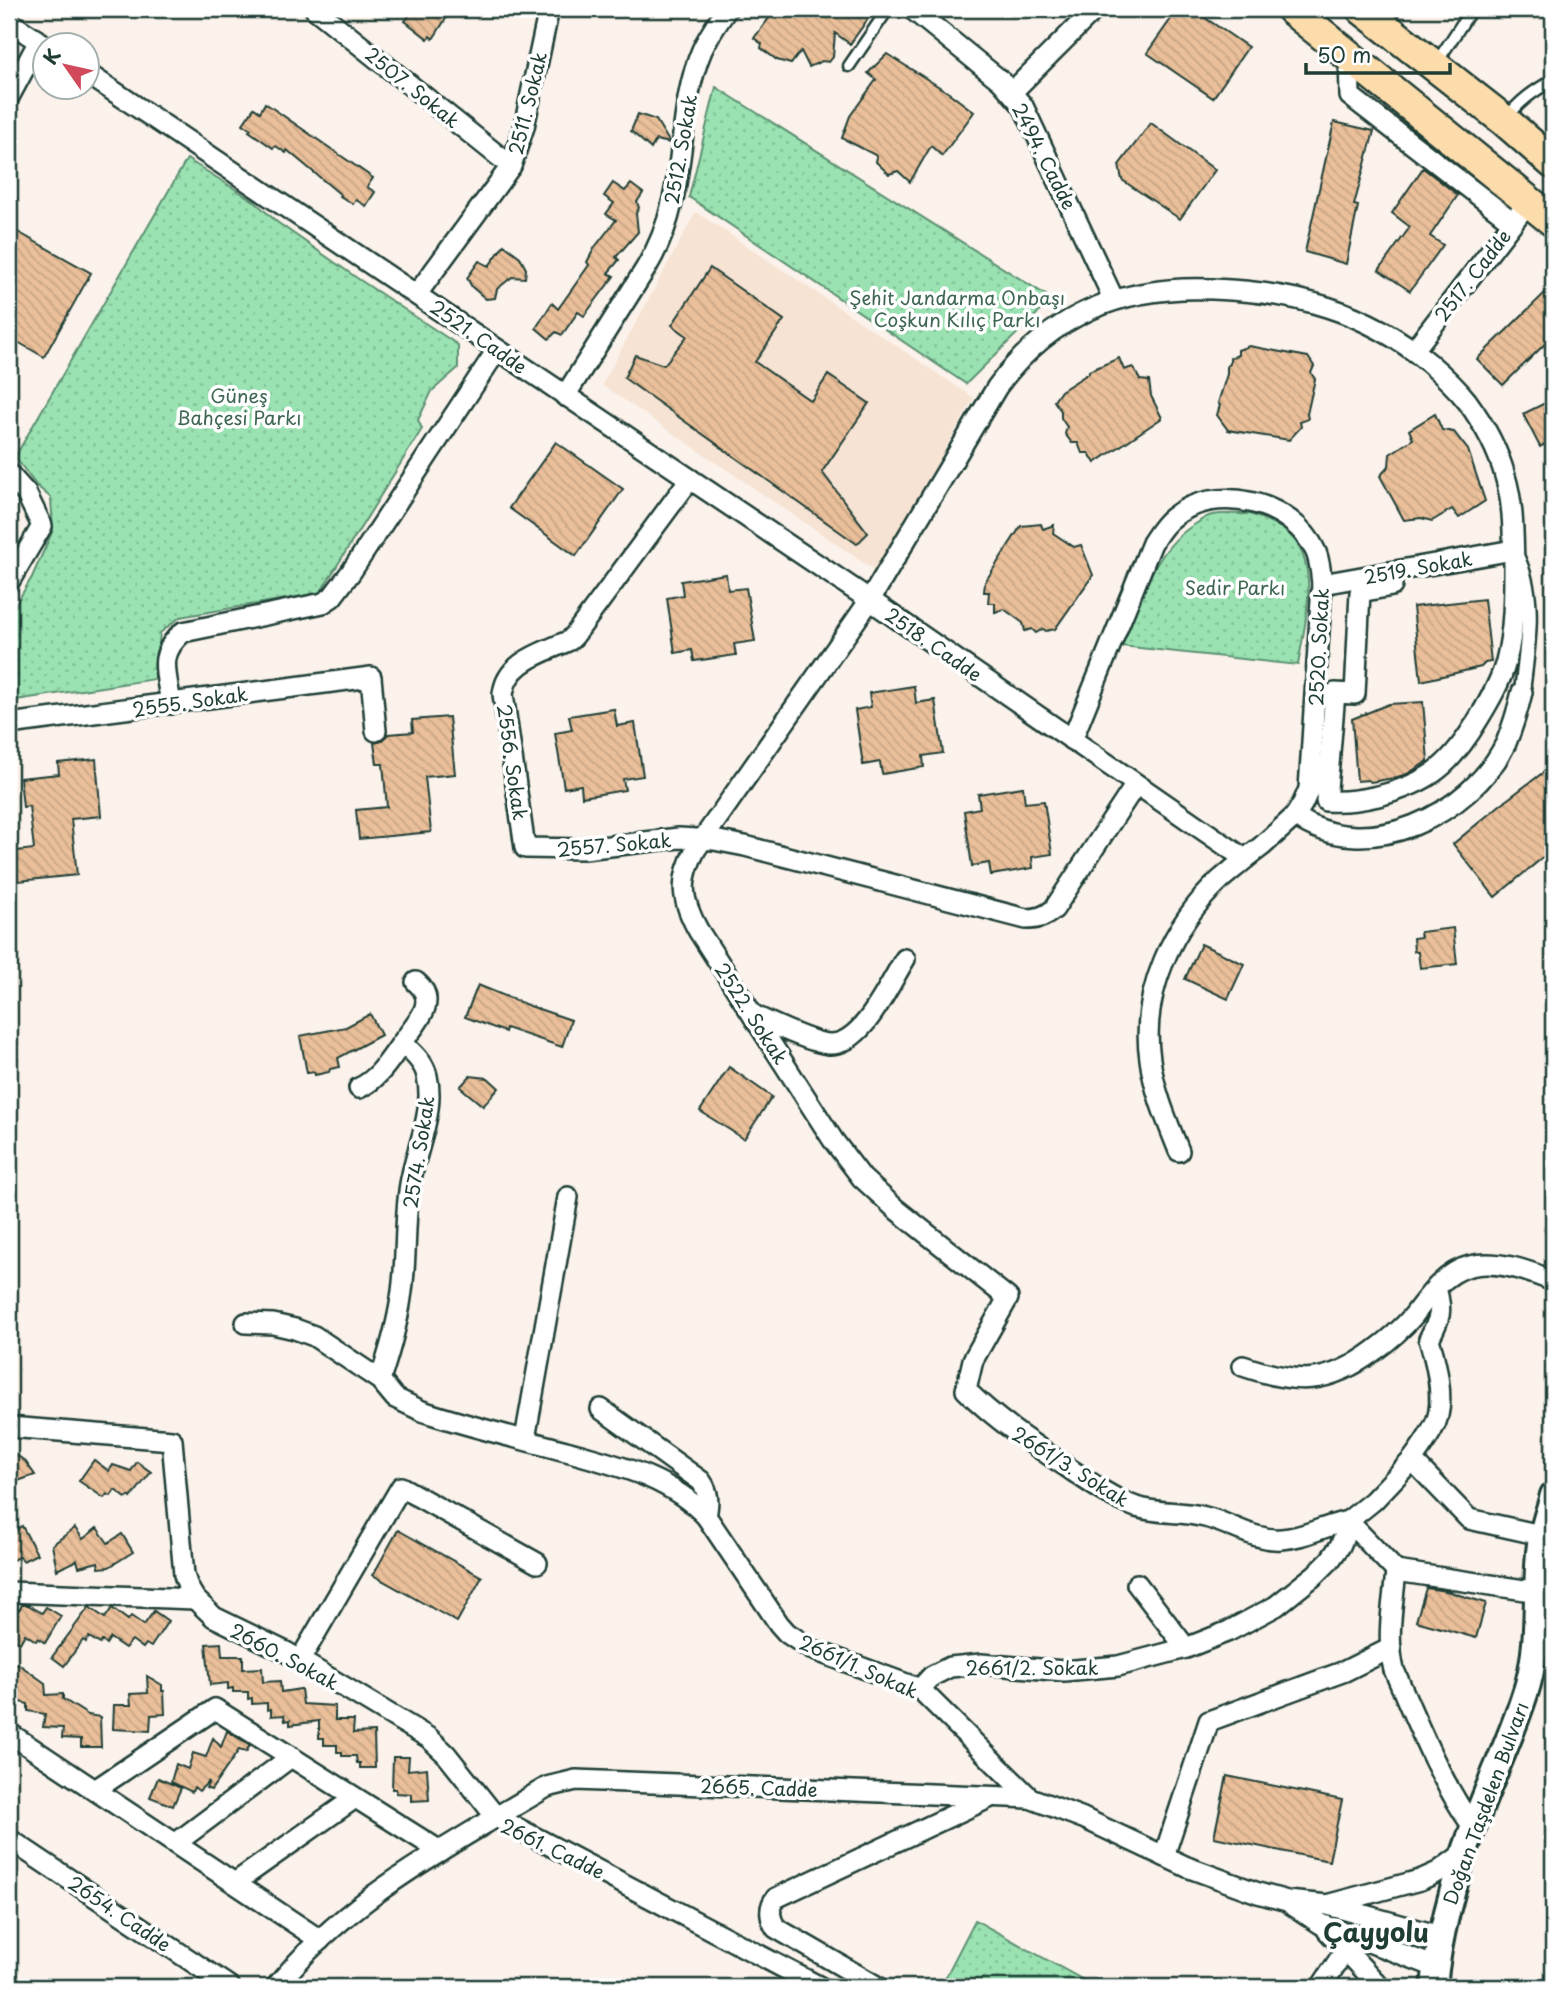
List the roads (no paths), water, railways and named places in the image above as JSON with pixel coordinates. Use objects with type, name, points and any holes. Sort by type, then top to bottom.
[{"type":"main road","points":[[1291,9],[1349,56],[1521,211],[1553,221]]},
{"type":"main road","points":[[1362,9],[1505,121],[1553,163]]},
{"type":"street","name":"2507. Sokak","points":[[316,9],[511,166]]},
{"type":"street","name":"2511. Sokak","points":[[417,294],[511,166],[524,127],[549,9]]},
{"type":"street","name":"2512. Sokak","points":[[565,396],[657,248],[672,204],[683,122],[694,73],[702,50],[727,9]]},
{"type":"street","name":"2494. Cadde","points":[[912,9],[988,70],[1023,106],[1114,300]]},
{"type":"street","points":[[1012,92],[1095,9]]},
{"type":"street","points":[[9,22],[32,37]]},
{"type":"street","points":[[9,97],[32,60]]},
{"type":"street","name":"2521. Cadde","points":[[102,83],[870,600]]},
{"type":"street","name":"2517. Cadde","points":[[1414,350],[1521,211]]},
{"type":"street","name":"2518. Cadde","points":[[1245,859],[870,600],[1010,369],[1037,342],[1093,309],[1114,300],[1149,291],[1180,288],[1272,293],[1308,300],[1347,313],[1381,330],[1414,350],[1444,376],[1465,400],[1485,430],[1505,474],[1510,496],[1513,612],[1506,661],[1498,685],[1467,737],[1440,769],[1422,782],[1372,797],[1326,801],[1335,693],[1355,694],[1360,592],[1392,586],[1391,572]]},
{"type":"street","points":[[171,704],[166,652],[183,632],[323,603],[332,597],[497,350]]},
{"type":"street","points":[[9,474],[26,493],[41,526],[9,582]]},
{"type":"street","name":"2556. Sokak","points":[[525,848],[503,694],[509,676],[529,658],[574,636],[690,479]]},
{"type":"street","name":"2520. Sokak","points":[[1073,740],[1152,543],[1161,528],[1173,516],[1188,508],[1220,500],[1234,499],[1268,507],[1296,526],[1310,541],[1321,568],[1309,789],[1294,816]]},
{"type":"street","name":"2518. Cadde","points":[[1294,816],[1327,833],[1348,836],[1396,831],[1423,822],[1450,807],[1472,788],[1505,744],[1516,718],[1522,692],[1528,630],[1528,587],[1513,550]]},
{"type":"street","name":"2519. Sokak","points":[[1322,584],[1513,550]]},
{"type":"street","name":"2522. Sokak","points":[[870,600],[703,839],[689,862],[683,889],[698,930],[833,1140],[862,1178],[897,1210],[1008,1298],[977,1353],[966,1390]]},
{"type":"street","name":"2555. Sokak","points":[[9,724],[371,677],[376,731]]},
{"type":"street","name":"2557. Sokak","points":[[525,848],[584,849],[664,839],[703,839],[746,846],[1033,919],[1054,909],[1136,784]]},
{"type":"street","points":[[1179,1151],[1165,1115],[1150,1057],[1149,1022],[1153,993],[1167,954],[1198,906],[1219,881],[1294,816]]},
{"type":"street","points":[[753,1015],[815,1041],[842,1043],[856,1034],[867,1022],[905,959]]},
{"type":"street","points":[[359,1088],[379,1073],[424,1012],[426,995],[416,982]]},
{"type":"street","name":"2574. Sokak","points":[[380,1380],[402,1297],[408,1192],[427,1111],[429,1091],[423,1065],[402,1043]]},
{"type":"street","points":[[525,1440],[568,1197]]},
{"type":"street","points":[[1243,1366],[1272,1375],[1304,1380],[1322,1378],[1342,1371],[1361,1361],[1398,1332],[1436,1288],[1451,1275],[1469,1266],[1488,1264],[1517,1269],[1553,1281]]},
{"type":"street","points":[[1436,1288],[1440,1318],[1429,1339],[1438,1380],[1438,1419],[1412,1461],[1373,1501],[1348,1521],[1396,1571],[1538,1592]]},
{"type":"street","name":"2661/1. Sokak","points":[[246,1323],[273,1324],[314,1336],[380,1380],[396,1398],[422,1411],[644,1475],[672,1489],[706,1516],[787,1633],[826,1656],[920,1689],[1030,1798],[1083,1818],[1164,1856],[1234,1884],[1287,1901],[1328,1905],[1440,1936]]},
{"type":"street","name":"2661/3. Sokak","points":[[966,1390],[1015,1432],[1100,1489],[1132,1505],[1205,1517],[1258,1535],[1280,1539],[1348,1521]]},
{"type":"street","points":[[601,1409],[701,1481],[708,1499],[706,1516]]},
{"type":"street","name":"2660. Sokak","points":[[9,1427],[172,1440],[184,1575],[195,1599],[226,1625],[270,1643],[429,1738],[446,1754],[496,1817]]},
{"type":"street","points":[[1412,1461],[1469,1519],[1541,1535]]},
{"type":"street","points":[[300,1660],[401,1487],[537,1563]]},
{"type":"street","name":"Doğan Taşdelen Bulvarı","points":[[1435,1977],[1444,1915],[1464,1853],[1528,1682],[1544,1651],[1538,1592],[1541,1535],[1553,1495]]},
{"type":"street","name":"2661/2. Sokak","points":[[920,1689],[932,1676],[950,1667],[981,1664],[1039,1670],[1088,1670],[1118,1666],[1186,1648],[1229,1632],[1276,1606],[1296,1591],[1340,1546],[1348,1521]]},
{"type":"street","points":[[1396,1571],[1391,1648],[1394,1671],[1433,1757],[1459,1807],[1473,1827]]},
{"type":"street","points":[[1137,1584],[1186,1648]]},
{"type":"street","points":[[9,1592],[195,1599]]},
{"type":"street","points":[[1164,1856],[1209,1721],[1345,1671],[1391,1648]]},
{"type":"street","points":[[95,1790],[215,1709],[440,1851]]},
{"type":"street","points":[[9,1733],[320,1940]]},
{"type":"street","points":[[176,1843],[291,1757]]},
{"type":"street","name":"2665. Cadde","points":[[496,1817],[547,1787],[576,1780],[1030,1798]]},
{"type":"street","points":[[878,1987],[776,1928],[771,1916],[772,1903],[776,1898],[993,1796]]},
{"type":"street","points":[[236,1882],[355,1798]]},
{"type":"street","name":"2661. Cadde","points":[[276,1987],[320,1940],[375,1893],[496,1817],[820,1987]]},
{"type":"street","name":"2654. Cadde","points":[[9,1839],[230,1987]]},
{"type":"street","name":"2661/1. Sokak","points":[[1328,1905],[1420,1880],[1438,1872],[1464,1853]]},
{"type":"street","name":"2661/1. Sokak","points":[[1287,1901],[1321,1924],[1435,1977]]},
{"type":"street","name":"2661/1. Sokak","points":[[1321,1924],[1380,1987]]},
{"type":"street","points":[[1321,1987],[1346,1949]]},
{"type":"lane","points":[[849,66],[888,9]]},
{"type":"lane","points":[[1434,66],[1471,10]]},
{"type":"lane","points":[[1505,121],[1517,105],[1532,92],[1553,80]]},
{"type":"district","name":"Çayyolu","points":[[1376,1931]]},
{"type":"park label","name":"Şehit Jandarma Onbaşı Coşkun Kılıç Parkı","points":[[957,308]]},
{"type":"park label","name":"Güneş Bahçesi Parkı","points":[[239,406]]},
{"type":"park label","name":"Sedir Parkı","points":[[1235,587]]}]
